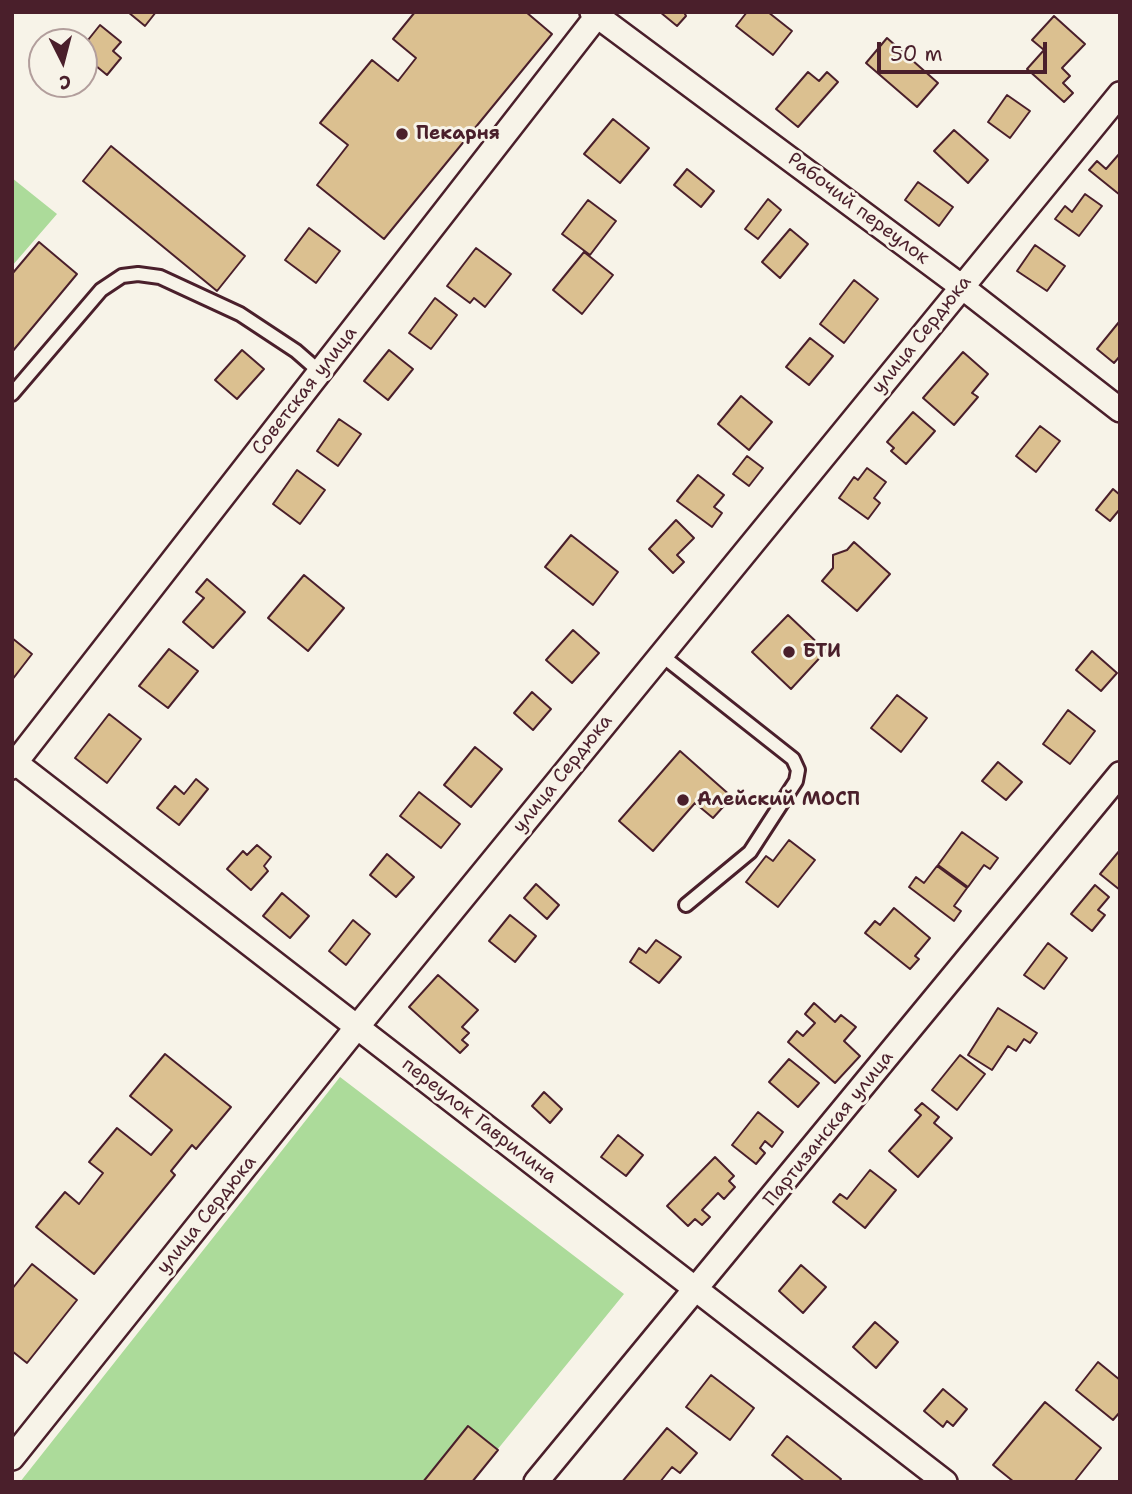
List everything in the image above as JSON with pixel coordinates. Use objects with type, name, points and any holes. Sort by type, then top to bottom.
[{"type":"street","name":"Рабочий переулок","points":[[595,14],[962,287],[1120,410]]},
{"type":"street","name":"Советская улица","points":[[13,763],[320,372],[595,14]]},
{"type":"street","name":"улица Сердюка","points":[[12,1458],[357,1027],[1120,94]]},
{"type":"street","name":"переулок Гаврилина","points":[[13,763],[945,1482]]},
{"type":"street","name":"Партизанская улица","points":[[536,1482],[1120,774]]},
{"type":"lane","points":[[12,394],[101,290],[122,276],[138,274],[160,276],[240,314],[296,351],[320,372]]},
{"type":"lane","points":[[660,654],[793,759],[797,771],[796,781],[790,792],[750,852],[686,905]]},
{"type":"green space","points":[[12,178],[57,214],[12,266]]},
{"type":"green space","points":[[340,1077],[624,1294],[471,1482],[20,1482]]},
{"type":"building","points":[[128,12],[156,12],[145,26]]},
{"type":"building","name":"Пекарня","points":[[415,12],[526,12],[552,34],[384,239],[317,185],[348,145],[320,123],[372,60],[398,81],[416,58],[393,39]]},
{"type":"building","points":[[660,12],[684,12],[686,16],[677,26]]},
{"type":"building","points":[[747,12],[768,12],[792,31],[773,55],[736,26]]},
{"type":"building","points":[[1054,16],[1085,44],[1062,68],[1070,76],[1063,83],[1073,93],[1064,102],[1027,69],[1044,50],[1032,40]]},
{"type":"building","points":[[100,25],[121,42],[113,51],[121,58],[107,75],[98,68],[98,28]]},
{"type":"building","points":[[887,38],[938,83],[917,107],[866,63]]},
{"type":"building","points":[[808,72],[819,81],[827,72],[838,82],[798,127],[776,109]]},
{"type":"building","points":[[1007,95],[1030,111],[1010,138],[988,122]]},
{"type":"building","points":[[613,119],[649,148],[620,183],[584,154]]},
{"type":"building","points":[[954,130],[988,160],[968,183],[934,151]]},
{"type":"building","points":[[111,146],[245,256],[217,291],[83,181]]},
{"type":"building","points":[[1120,153],[1120,195],[1089,170],[1097,161],[1106,169]]},
{"type":"building","points":[[687,169],[714,191],[701,207],[674,185]]},
{"type":"building","points":[[918,182],[953,207],[939,226],[905,200]]},
{"type":"building","points":[[1085,194],[1102,206],[1079,236],[1055,219],[1065,206],[1072,212]]},
{"type":"building","points":[[768,199],[781,210],[758,239],[745,229]]},
{"type":"building","points":[[588,200],[616,221],[590,255],[562,234]]},
{"type":"building","points":[[309,228],[340,251],[316,283],[285,260]]},
{"type":"building","points":[[790,229],[808,244],[780,278],[762,262]]},
{"type":"building","points":[[39,242],[77,274],[12,352],[12,274]]},
{"type":"building","points":[[1035,245],[1065,266],[1047,291],[1017,271]]},
{"type":"building","points":[[476,248],[511,274],[485,307],[474,298],[470,303],[447,286]]},
{"type":"building","points":[[584,252],[613,275],[582,314],[553,290]]},
{"type":"building","points":[[854,280],[878,299],[844,343],[820,324]]},
{"type":"building","points":[[435,298],[457,315],[431,349],[409,333]]},
{"type":"building","points":[[1119,322],[1120,356],[1114,363],[1097,349]]},
{"type":"building","points":[[810,338],[833,356],[809,385],[786,367]]},
{"type":"building","points":[[242,350],[264,369],[237,399],[215,380]]},
{"type":"building","points":[[389,350],[413,369],[388,400],[364,381]]},
{"type":"building","points":[[963,352],[988,374],[972,393],[978,397],[954,425],[923,398]]},
{"type":"building","points":[[741,396],[772,422],[749,450],[718,424]]},
{"type":"building","points":[[913,412],[935,431],[906,464],[891,451],[894,448],[887,442]]},
{"type":"building","points":[[339,419],[361,434],[338,466],[317,451]]},
{"type":"building","points":[[1040,426],[1060,441],[1036,472],[1016,456]]},
{"type":"building","points":[[747,456],[763,468],[749,486],[733,474]]},
{"type":"building","points":[[867,468],[886,482],[874,498],[880,503],[868,519],[839,498],[854,477],[858,480]]},
{"type":"building","points":[[297,470],[325,490],[300,524],[273,504]]},
{"type":"building","points":[[698,475],[724,495],[714,507],[722,513],[712,527],[677,501]]},
{"type":"building","points":[[1113,489],[1120,495],[1120,509],[1110,521],[1096,510]]},
{"type":"building","points":[[676,520],[694,538],[677,555],[684,562],[673,573],[649,549]]},
{"type":"building","points":[[571,535],[618,572],[593,605],[545,567]]},
{"type":"building","points":[[854,542],[890,574],[857,611],[822,581],[833,568],[833,555],[847,550]]},
{"type":"building","points":[[304,575],[344,608],[308,651],[268,618]]},
{"type":"building","points":[[207,579],[245,612],[213,648],[183,622],[204,598],[196,592]]},
{"type":"building","name":"БТИ","points":[[788,615],[826,651],[791,689],[752,652]]},
{"type":"building","points":[[573,630],[599,653],[572,683],[546,660]]},
{"type":"building","points":[[12,638],[32,654],[12,680]]},
{"type":"building","points":[[169,649],[198,671],[168,708],[139,686]]},
{"type":"building","points":[[1092,651],[1117,673],[1101,691],[1076,670]]},
{"type":"building","points":[[532,692],[551,709],[533,730],[514,713]]},
{"type":"building","points":[[897,695],[927,718],[901,752],[871,728]]},
{"type":"building","points":[[1068,710],[1095,731],[1070,764],[1043,744]]},
{"type":"building","points":[[109,714],[141,739],[107,783],[75,758]]},
{"type":"building","points":[[475,747],[502,769],[471,807],[444,785]]},
{"type":"building","name":"Алейский МОСП","points":[[680,751],[732,797],[713,818],[695,803],[653,851],[619,821]]},
{"type":"building","points":[[998,762],[1022,782],[1006,800],[982,781]]},
{"type":"building","points":[[196,779],[208,789],[179,825],[157,808],[175,786],[184,794]]},
{"type":"building","points":[[419,792],[460,824],[441,848],[400,816]]},
{"type":"building","points":[[962,832],[998,858],[990,869],[984,865],[968,887],[938,865]]},
{"type":"building","points":[[789,840],[815,860],[778,907],[746,882],[766,856],[773,861]]},
{"type":"building","points":[[257,845],[271,857],[264,866],[268,871],[251,890],[227,869],[243,851],[247,855]]},
{"type":"building","points":[[1120,850],[1120,890],[1100,874]]},
{"type":"building","points":[[387,854],[414,877],[396,897],[370,875]]},
{"type":"building","points":[[937,866],[967,888],[954,906],[961,911],[954,921],[909,887],[916,877],[924,883]]},
{"type":"building","points":[[536,884],[559,905],[547,919],[524,898]]},
{"type":"building","points":[[1095,885],[1109,897],[1098,910],[1105,915],[1092,931],[1071,914]]},
{"type":"building","points":[[282,893],[309,916],[290,938],[263,916]]},
{"type":"building","points":[[894,908],[930,938],[915,956],[919,959],[910,969],[865,933],[875,921],[880,925]]},
{"type":"building","points":[[510,915],[536,936],[515,962],[489,941]]},
{"type":"building","points":[[353,920],[370,934],[346,965],[329,951]]},
{"type":"building","points":[[656,940],[681,957],[659,983],[630,962],[639,948],[646,953]]},
{"type":"building","points":[[1048,943],[1067,958],[1044,989],[1024,975]]},
{"type":"building","points":[[438,975],[478,1010],[462,1027],[469,1033],[462,1040],[468,1045],[460,1053],[409,1007]]},
{"type":"building","points":[[814,1003],[835,1022],[841,1015],[856,1027],[844,1041],[860,1056],[835,1083],[788,1042],[797,1031],[803,1036],[815,1023],[805,1014]]},
{"type":"building","points":[[998,1008],[1037,1033],[1030,1043],[1024,1039],[1016,1051],[1008,1046],[992,1070],[968,1055]]},
{"type":"building","points":[[165,1054],[231,1107],[196,1149],[192,1145],[171,1171],[175,1175],[94,1274],[36,1227],[65,1192],[79,1204],[103,1173],[89,1162],[117,1128],[151,1155],[172,1130],[130,1096]]},
{"type":"building","points":[[960,1055],[985,1074],[957,1110],[932,1090]]},
{"type":"building","points":[[789,1059],[819,1083],[798,1107],[769,1082]]},
{"type":"building","points":[[544,1092],[562,1109],[550,1123],[532,1106]]},
{"type":"building","points":[[922,1103],[939,1117],[934,1123],[952,1138],[918,1177],[889,1151],[921,1115],[915,1110]]},
{"type":"building","points":[[758,1112],[783,1132],[772,1147],[765,1141],[760,1148],[765,1153],[756,1164],[732,1145]]},
{"type":"building","points":[[618,1135],[643,1155],[626,1176],[601,1157]]},
{"type":"building","points":[[715,1157],[734,1176],[729,1181],[735,1187],[724,1199],[718,1193],[702,1210],[710,1217],[702,1225],[695,1219],[688,1226],[667,1206]]},
{"type":"building","points":[[870,1170],[896,1190],[865,1228],[833,1202],[840,1194],[847,1199]]},
{"type":"building","points":[[32,1264],[77,1300],[27,1363],[12,1351],[12,1289]]},
{"type":"building","points":[[801,1265],[826,1287],[803,1313],[779,1291]]},
{"type":"building","points":[[875,1322],[898,1342],[876,1368],[853,1347]]},
{"type":"building","points":[[1098,1362],[1120,1380],[1120,1412],[1113,1420],[1076,1390]]},
{"type":"building","points":[[711,1375],[754,1408],[730,1440],[686,1407]]},
{"type":"building","points":[[943,1389],[967,1409],[953,1426],[947,1421],[943,1427],[924,1411]]},
{"type":"building","points":[[1045,1402],[1101,1448],[1074,1482],[1014,1482],[993,1465]]},
{"type":"building","points":[[468,1426],[498,1450],[472,1482],[423,1482]]},
{"type":"building","points":[[667,1428],[697,1453],[680,1473],[672,1467],[660,1482],[622,1482]]},
{"type":"building","points":[[787,1436],[841,1479],[839,1482],[805,1482],[772,1455]]},
{"type":"place","name":"Пекарня","points":[[402,134]]},
{"type":"place","name":"БТИ","points":[[789,652]]},
{"type":"place","name":"Алейский МОСП","points":[[683,800]]}]
